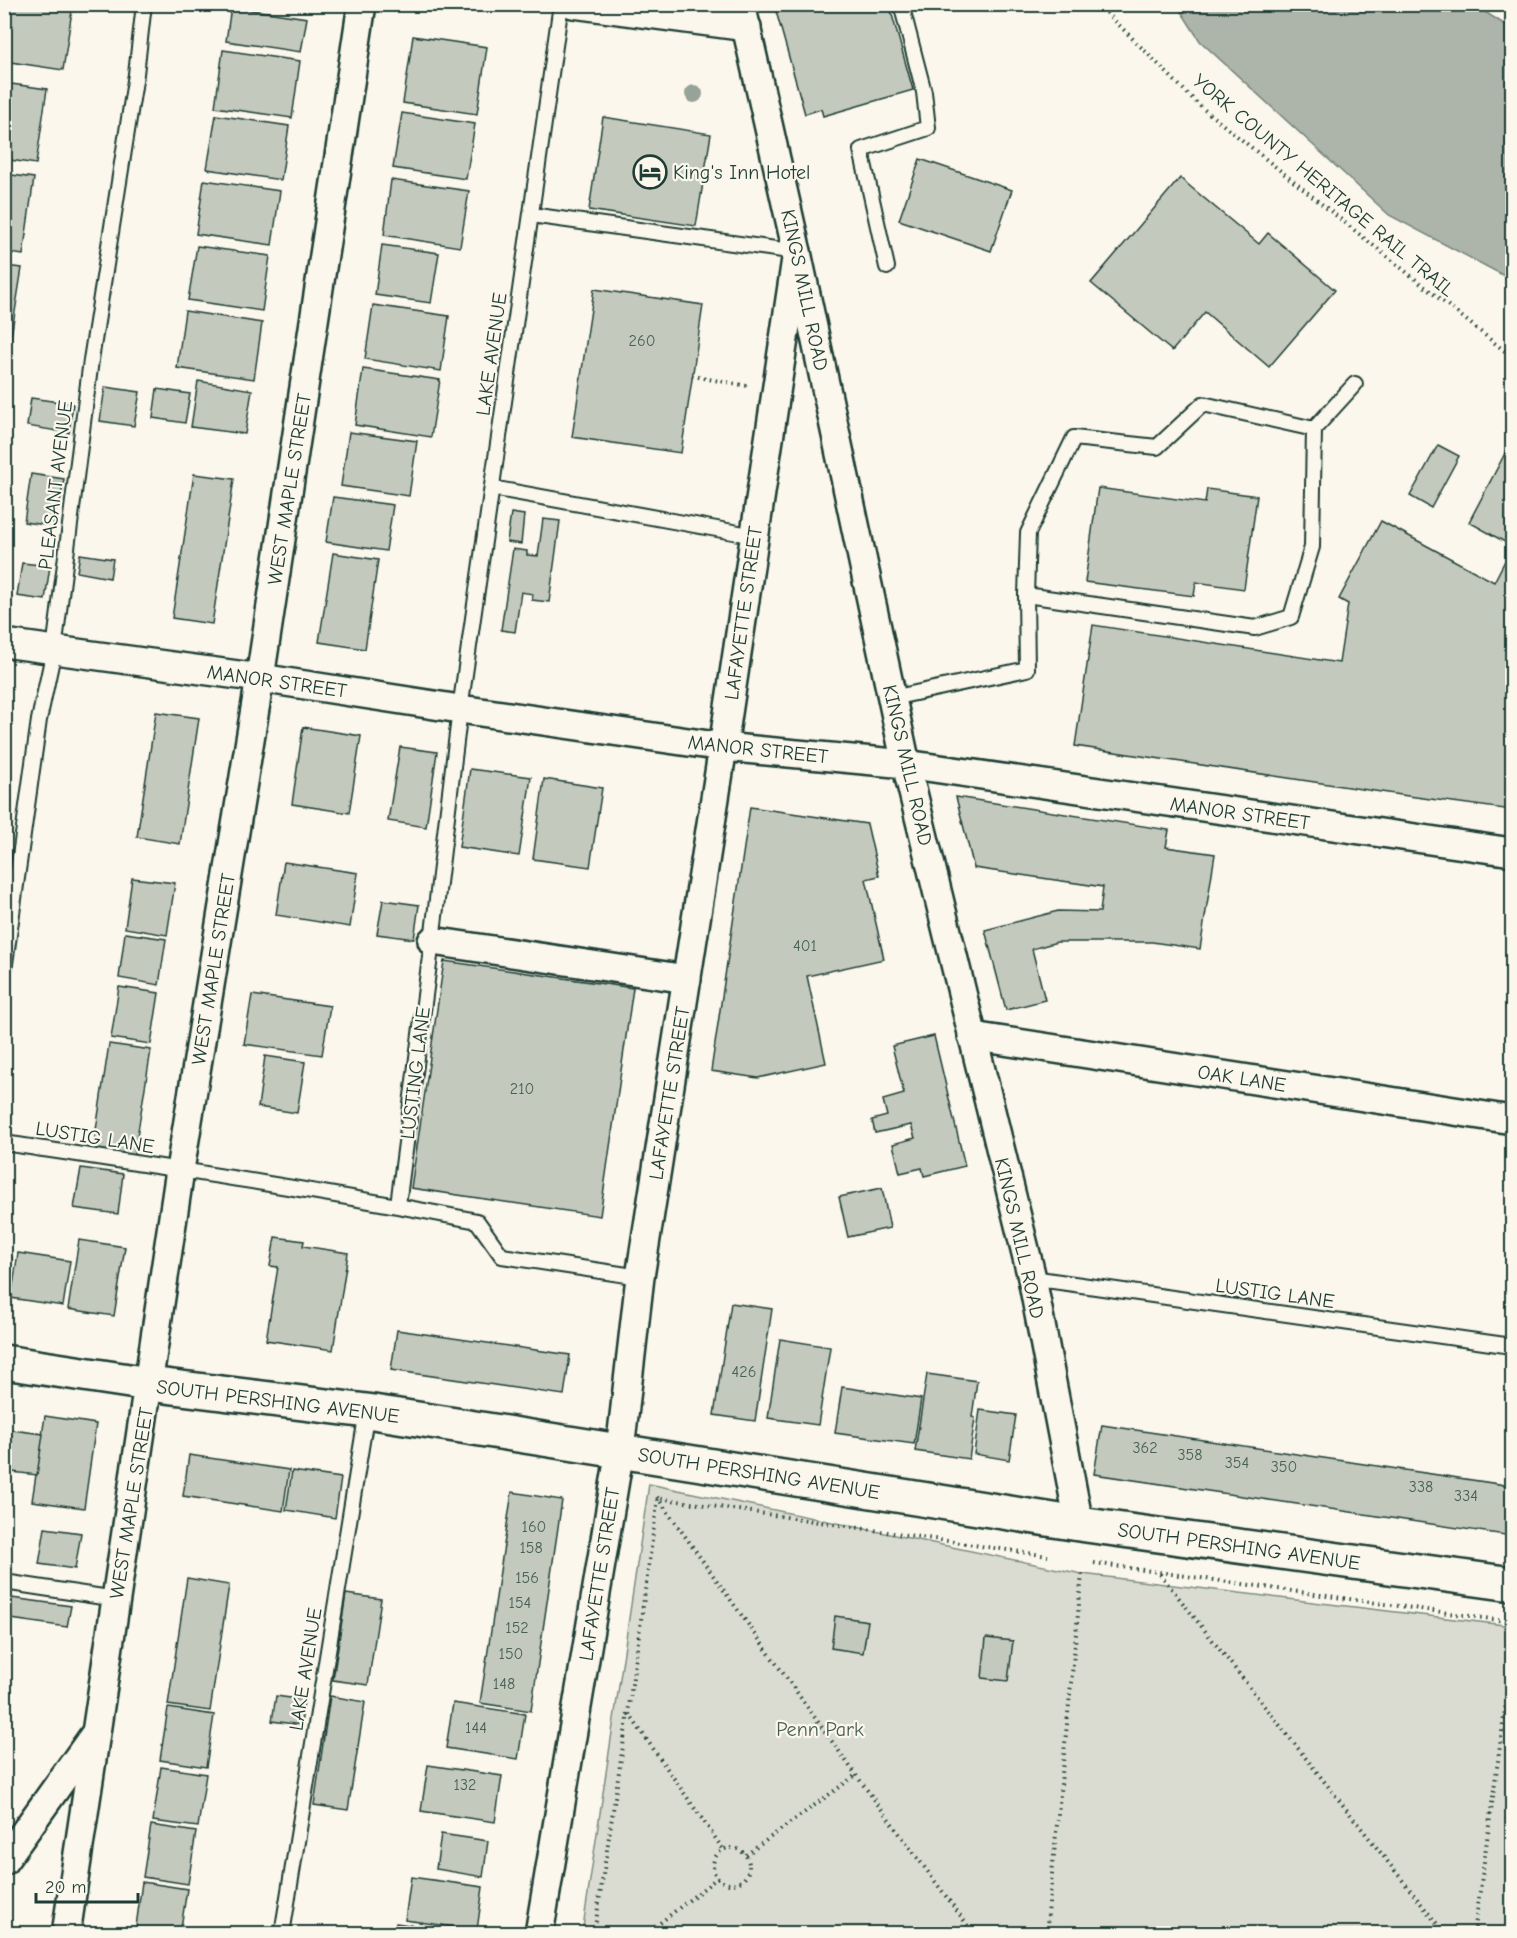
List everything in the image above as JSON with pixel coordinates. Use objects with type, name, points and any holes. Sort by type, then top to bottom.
[{"type":"street","name":"WEST MAPLE STREET","points":[[66,1934],[180,1170],[260,678],[362,4]]},
{"type":"street","points":[[573,4],[744,16]]},
{"type":"street","name":"KINGS MILL ROAD","points":[[744,16],[797,252],[906,764],[1032,1278],[1079,1524]]},
{"type":"street","name":"LAFAYETTE STREET","points":[[539,1934],[620,1450],[640,1277],[797,252]]},
{"type":"street","name":"MANOR STREET","points":[[4,643],[260,678],[723,747],[906,764],[1512,852]]},
{"type":"street","points":[[432,941],[687,979]]},
{"type":"street","name":"OAK LANE","points":[[972,1036],[1512,1120]]},
{"type":"street","name":"SOUTH PERSHING AVENUE","points":[[4,1362],[149,1384],[367,1411],[1079,1524],[1512,1584]]},
{"type":"street","points":[[4,1861],[96,1731]]},
{"type":"lane","name":"PLEASANT AVENUE","points":[[4,971],[39,720],[54,650],[91,360],[136,74],[144,4]]},
{"type":"lane","name":"LAKE AVENUE","points":[[460,709],[561,4]]},
{"type":"lane","points":[[887,267],[861,150],[928,128],[924,92],[901,4]]},
{"type":"lane","points":[[531,215],[797,252]]},
{"type":"lane","points":[[1026,595],[1255,628],[1291,617],[1312,547],[1314,429],[1355,384]]},
{"type":"lane","points":[[892,698],[1027,669],[1028,533],[1074,438],[1157,447],[1203,404],[1314,429]]},
{"type":"lane","points":[[492,488],[755,536]]},
{"type":"lane","name":"LUSTING LANE","points":[[398,1205],[460,709]]},
{"type":"lane","name":"LUSTIG LANE","points":[[4,1143],[398,1205],[477,1221],[502,1256],[640,1277]]},
{"type":"lane","name":"LUSTIG LANE","points":[[1032,1278],[1512,1346]]},
{"type":"lane","name":"LAKE AVENUE","points":[[282,1934],[367,1411]]},
{"type":"lane","points":[[4,1582],[116,1599]]},
{"type":"path","name":"YORK COUNTY HERITAGE RAIL TRAIL","points":[[1098,4],[1201,107],[1512,357]]},
{"type":"path","points":[[692,376],[737,384]]},
{"type":"path","points":[[652,1490],[974,1934]]},
{"type":"path","points":[[658,1498],[1055,1557]]},
{"type":"path","points":[[594,1934],[658,1498]]},
{"type":"path","points":[[1090,1563],[1512,1622]]},
{"type":"path","points":[[1160,1573],[1445,1934]]},
{"type":"path","points":[[1046,1934],[1082,1574]]},
{"type":"path","points":[[1474,1934],[1512,1659]]},
{"type":"path","points":[[628,1713],[723,1849]]},
{"type":"path","points":[[746,1855],[856,1774]]},
{"type":"path","points":[[730,1847],[739,1849],[746,1855],[750,1864],[748,1874],[742,1881],[732,1885],[723,1883],[717,1878],[712,1867],[714,1858],[723,1849],[730,1847]]},
{"type":"path","points":[[646,1934],[717,1878]]},
{"type":"green space","name":"Penn Park","points":[[649,1484],[1082,1574],[1512,1626],[1512,1933],[582,1934]]},
{"type":"shaded area","points":[[1177,5],[1474,5],[1512,29],[1512,280],[1389,215],[1200,41]]},
{"type":"building","points":[[6,4],[73,4],[63,70],[4,61]]},
{"type":"building","points":[[774,4],[889,4],[913,90],[823,116],[821,109],[805,114]]},
{"type":"building","points":[[231,7],[307,18],[301,52],[226,41]]},
{"type":"building","points":[[413,36],[487,47],[477,114],[403,103]]},
{"type":"building","points":[[223,50],[300,61],[292,118],[215,107]]},
{"type":"building","points":[[4,83],[47,89],[36,164],[4,159]]},
{"type":"building","points":[[402,113],[475,124],[466,179],[393,168]]},
{"type":"building","points":[[216,115],[289,126],[281,180],[207,169]]},
{"type":"building","name":"King's Inn Hotel","points":[[603,117],[711,134],[696,226],[589,210]]},
{"type":"building","points":[[920,159],[1012,190],[991,251],[899,220]]},
{"type":"building","points":[[4,174],[34,178],[23,255],[4,252]]},
{"type":"building","points":[[1180,178],[1259,244],[1268,233],[1335,290],[1269,367],[1205,312],[1172,351],[1091,283]]},
{"type":"building","points":[[204,180],[280,191],[272,245],[196,234]]},
{"type":"building","points":[[391,180],[469,191],[460,247],[384,235]]},
{"type":"building","points":[[382,245],[439,253],[431,303],[375,295]]},
{"type":"building","points":[[197,246],[270,256],[262,311],[188,300]]},
{"type":"building","points":[[4,266],[22,268],[10,343],[4,342]]},
{"type":"building","points":[[594,289],[703,305],[681,453],[572,437]]},
{"type":"building","points":[[373,305],[449,316],[441,371],[365,359]]},
{"type":"building","points":[[185,311],[262,323],[254,379],[177,368]]},
{"type":"building","points":[[363,369],[440,380],[431,437],[355,425]]},
{"type":"building","points":[[198,381],[252,390],[245,434],[191,427]]},
{"type":"building","points":[[105,387],[140,392],[134,426],[100,421]]},
{"type":"building","points":[[157,389],[190,394],[185,423],[153,418]]},
{"type":"building","points":[[31,398],[73,404],[69,433],[27,426]]},
{"type":"building","points":[[349,432],[417,441],[409,496],[341,486]]},
{"type":"building","points":[[1512,440],[1512,546],[1469,522]]},
{"type":"building","points":[[1438,445],[1459,456],[1431,508],[1410,496]]},
{"type":"building","points":[[31,474],[64,479],[53,526],[24,522]]},
{"type":"building","points":[[194,474],[234,479],[212,624],[172,618]]},
{"type":"building","points":[[1098,488],[1205,503],[1207,489],[1257,496],[1244,589],[1196,582],[1194,596],[1085,582]]},
{"type":"building","points":[[333,497],[393,505],[386,551],[326,542]]},
{"type":"building","points":[[511,513],[524,515],[521,544],[507,542]]},
{"type":"building","points":[[543,519],[560,521],[549,602],[532,600],[533,594],[521,592],[515,632],[501,630],[513,549],[527,551],[527,555],[538,556]]},
{"type":"building","points":[[1381,521],[1494,582],[1512,547],[1512,810],[1075,746],[1093,625],[1339,663],[1348,604],[1339,599]]},
{"type":"building","points":[[333,553],[378,560],[365,649],[319,642]]},
{"type":"building","points":[[80,554],[113,559],[110,578],[77,572]]},
{"type":"building","points":[[22,563],[50,566],[45,600],[17,596]]},
{"type":"building","points":[[156,712],[199,718],[180,844],[137,837]]},
{"type":"building","points":[[303,727],[361,736],[349,813],[292,804]]},
{"type":"building","points":[[400,747],[437,752],[426,827],[388,821]]},
{"type":"building","points":[[470,769],[531,777],[519,856],[459,847]]},
{"type":"building","points":[[544,779],[602,788],[590,867],[533,859]]},
{"type":"building","points":[[956,797],[1169,830],[1166,847],[1215,854],[1200,949],[1152,942],[1057,942],[1032,949],[1045,1000],[1006,1010],[985,930],[1058,911],[1100,912],[1103,887],[974,868]]},
{"type":"building","points":[[750,807],[867,824],[879,876],[866,879],[884,959],[807,976],[826,1063],[758,1078],[711,1071]]},
{"type":"building","points":[[284,862],[358,873],[350,927],[276,915]]},
{"type":"building","points":[[132,878],[175,883],[167,935],[125,928]]},
{"type":"building","points":[[383,900],[419,905],[414,939],[377,934]]},
{"type":"building","points":[[125,933],[166,939],[159,985],[119,978]]},
{"type":"building","points":[[444,961],[633,988],[600,1216],[411,1188]]},
{"type":"building","points":[[119,987],[159,993],[151,1044],[111,1038]]},
{"type":"building","points":[[252,995],[330,1006],[322,1055],[244,1044]]},
{"type":"building","points":[[934,1036],[965,1166],[924,1176],[922,1168],[900,1173],[893,1144],[915,1138],[911,1125],[875,1133],[872,1120],[887,1116],[883,1100],[904,1094],[892,1046]]},
{"type":"building","points":[[109,1044],[151,1050],[134,1156],[93,1150]]},
{"type":"building","points":[[265,1056],[305,1062],[297,1113],[258,1107]]},
{"type":"building","points":[[81,1168],[123,1174],[118,1214],[74,1208]]},
{"type":"building","points":[[882,1188],[890,1228],[848,1237],[839,1197]]},
{"type":"building","points":[[275,1237],[304,1241],[303,1246],[348,1253],[333,1350],[266,1340],[278,1267],[270,1266]]},
{"type":"building","points":[[79,1240],[125,1247],[114,1316],[68,1309]]},
{"type":"building","points":[[18,1253],[70,1261],[63,1306],[11,1298]]},
{"type":"building","points":[[4,1256],[12,1257],[6,1298],[4,1298]]},
{"type":"building","points":[[731,1303],[772,1309],[755,1421],[714,1415]]},
{"type":"building","points":[[397,1330],[570,1355],[564,1395],[391,1370]]},
{"type":"building","points":[[780,1339],[830,1347],[818,1425],[768,1418]]},
{"type":"building","points":[[927,1374],[977,1381],[969,1459],[915,1451]]},
{"type":"building","points":[[842,1387],[921,1399],[914,1444],[835,1433]]},
{"type":"building","points":[[980,1410],[1016,1415],[1009,1460],[974,1454]]},
{"type":"building","points":[[45,1416],[96,1424],[84,1508],[32,1501]]},
{"type":"building","points":[[1102,1425],[1512,1486],[1512,1536],[1094,1474]]},
{"type":"building","points":[[4,1429],[43,1434],[37,1475],[4,1471]]},
{"type":"building","points":[[189,1455],[289,1470],[283,1511],[183,1496]]},
{"type":"building","points":[[292,1471],[341,1478],[335,1518],[286,1510]]},
{"type":"building","points":[[512,1492],[562,1500],[531,1711],[480,1703]]},
{"type":"building","points":[[45,1528],[81,1533],[75,1569],[39,1564]]},
{"type":"building","points":[[187,1578],[229,1585],[210,1711],[168,1705]]},
{"type":"building","points":[[346,1594],[381,1599],[368,1685],[333,1680]]},
{"type":"building","points":[[4,1597],[71,1606],[67,1627],[4,1618]]},
{"type":"building","points":[[835,1616],[868,1621],[863,1653],[831,1648]]},
{"type":"building","points":[[986,1638],[1013,1641],[1008,1681],[982,1678]]},
{"type":"building","points":[[276,1696],[304,1700],[301,1725],[272,1721]]},
{"type":"building","points":[[330,1696],[365,1702],[348,1810],[314,1805]]},
{"type":"building","points":[[453,1703],[525,1714],[518,1759],[446,1748]]},
{"type":"building","points":[[168,1708],[214,1715],[206,1767],[160,1760]]},
{"type":"building","points":[[428,1765],[502,1776],[495,1822],[421,1811]]},
{"type":"building","points":[[161,1767],[206,1774],[198,1827],[153,1821]]},
{"type":"building","points":[[151,1825],[196,1832],[188,1884],[143,1877]]},
{"type":"building","points":[[441,1834],[488,1841],[483,1877],[436,1869]]},
{"type":"building","points":[[411,1877],[483,1887],[477,1930],[405,1920]]},
{"type":"building","points":[[142,1882],[187,1889],[180,1934],[135,1934]]},
{"type":"building","points":[[396,1923],[469,1934],[394,1934]]},
{"type":"place","name":"King's Inn Hotel","points":[[650,172]]}]
